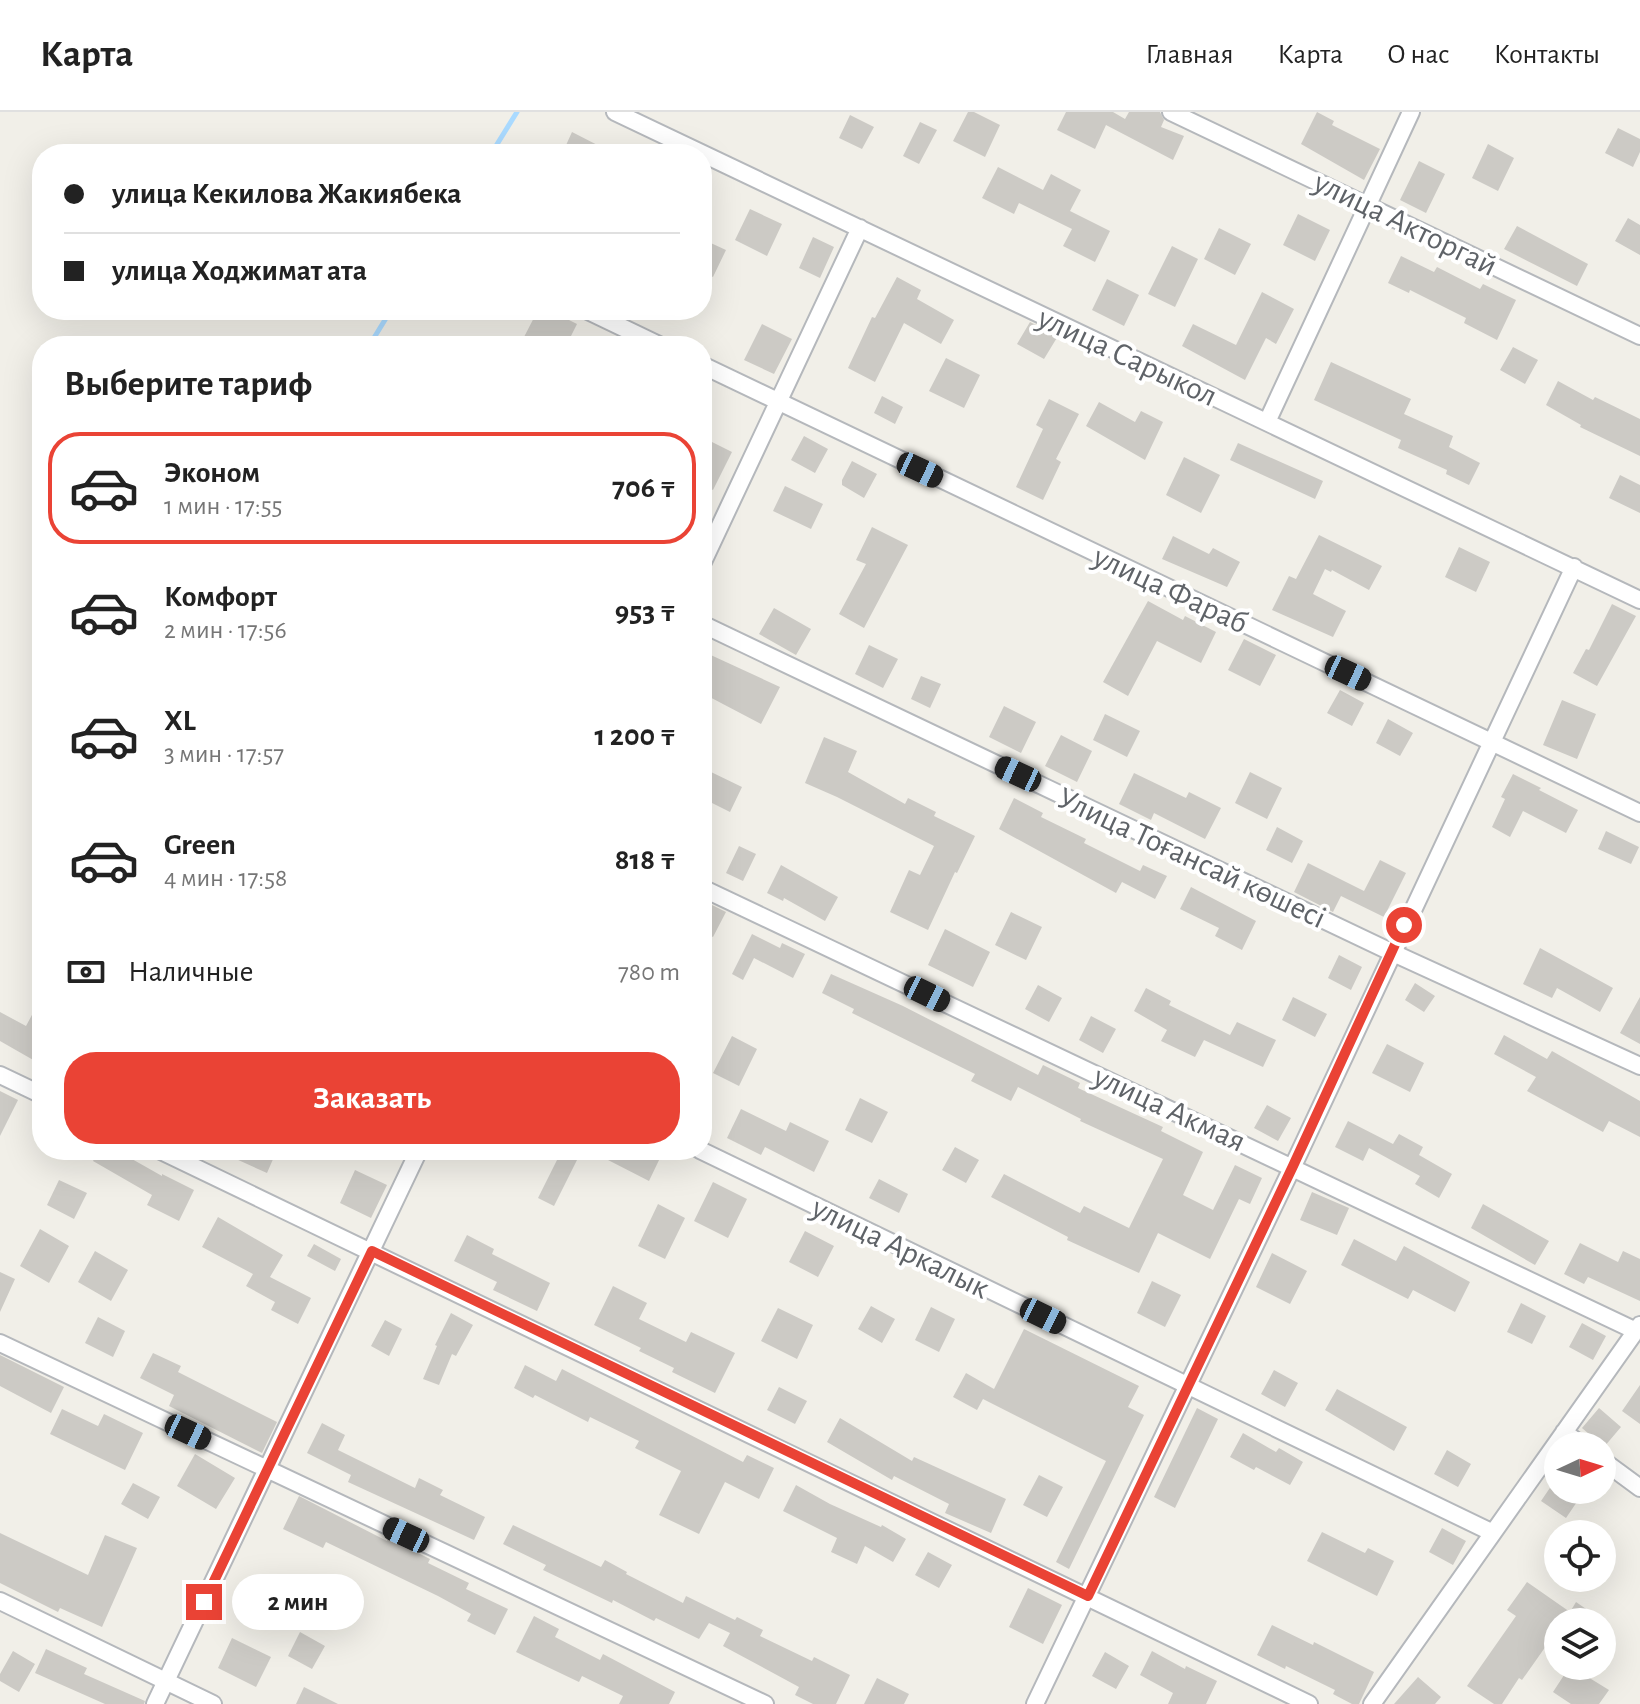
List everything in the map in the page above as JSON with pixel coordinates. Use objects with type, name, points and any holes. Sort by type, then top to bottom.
[{"type":"street","name":"улица Сарыкол","points":[[615,112],[683,144]]},
{"type":"street","name":"улица Акторгай","points":[[1171,112],[1640,336]]},
{"type":"street","points":[[1267,422],[1370,206],[1411,112]]},
{"type":"street","name":"улица Сарыкол","points":[[712,158],[1640,600]]},
{"type":"street","points":[[712,543],[860,228]]},
{"type":"street","points":[[607,320],[640,336]]},
{"type":"street","name":"улица Фараб","points":[[712,370],[1640,813]]},
{"type":"street","points":[[1035,1704],[1293,1166],[1574,567]]},
{"type":"street","name":"Улица Тоғансай көшесі","points":[[712,629],[1391,952],[1640,1066]]},
{"type":"street","name":"улица Акмая","points":[[712,893],[1638,1328]]},
{"type":"street","points":[[0,1075],[32,1090]]},
{"type":"street","name":"улица Аркалык","points":[[712,1156],[1491,1532]]},
{"type":"street","points":[[180,1160],[1309,1704]]},
{"type":"street","points":[[155,1704],[414,1160]]},
{"type":"street","points":[[1564,1432],[1638,1328]]},
{"type":"street","points":[[0,1343],[765,1704]]},
{"type":"street","points":[[1372,1704],[1544,1459]]},
{"type":"street","points":[[1616,1470],[1640,1488]]},
{"type":"street","points":[[0,1601],[213,1704]]},
{"type":"building","points":[[968,112],[1000,125],[985,157],[953,141]]},
{"type":"building","points":[[1066,112],[1113,112],[1125,119],[1129,112],[1160,112],[1164,120],[1161,127],[1184,136],[1173,160],[1106,125],[1095,149],[1057,130]]},
{"type":"building","points":[[1317,112],[1334,121],[1332,125],[1380,149],[1364,180],[1301,144]]},
{"type":"building","points":[[850,115],[874,127],[862,149],[839,138]]},
{"type":"building","points":[[920,122],[937,130],[919,164],[903,156]]},
{"type":"building","points":[[1618,128],[1640,139],[1640,152],[1633,167],[1605,153]]},
{"type":"building","points":[[572,132],[595,144],[567,144]]},
{"type":"building","points":[[1488,144],[1514,158],[1498,191],[1472,178]]},
{"type":"building","points":[[1419,161],[1445,174],[1426,213],[1400,200]]},
{"type":"building","points":[[998,167],[1043,190],[1051,174],[1081,190],[1070,211],[1110,231],[1095,262],[1063,246],[1072,229],[1019,203],[1014,214],[982,198]]},
{"type":"building","points":[[750,209],[782,224],[767,256],[735,240]]},
{"type":"building","points":[[1298,214],[1330,230],[1315,261],[1283,245]]},
{"type":"building","points":[[1628,218],[1640,225],[1640,255],[1615,241]]},
{"type":"building","points":[[1517,226],[1588,264],[1577,286],[1504,249]]},
{"type":"building","points":[[1219,228],[1251,244],[1235,275],[1204,259]]},
{"type":"building","points":[[813,237],[834,247],[820,278],[799,268]]},
{"type":"building","points":[[712,244],[726,250],[712,277]]},
{"type":"building","points":[[1172,246],[1198,259],[1175,307],[1148,294]]},
{"type":"building","points":[[1401,256],[1434,272],[1437,267],[1480,289],[1483,284],[1516,300],[1497,340],[1464,323],[1466,318],[1410,290],[1409,293],[1388,283]]},
{"type":"building","points":[[897,277],[921,290],[917,299],[954,320],[941,344],[904,323],[875,382],[848,368],[872,317],[875,318]]},
{"type":"building","points":[[1107,279],[1139,295],[1124,326],[1092,310]]},
{"type":"building","points":[[1262,292],[1294,309],[1276,344],[1266,338],[1245,380],[1182,346],[1193,324],[1236,345]]},
{"type":"building","points":[[533,320],[569,320],[577,324],[571,336],[525,336]]},
{"type":"building","points":[[1030,322],[1058,336],[1044,359],[1017,344]]},
{"type":"building","points":[[762,324],[792,339],[774,374],[744,360]]},
{"type":"building","points":[[1513,347],[1538,360],[1525,384],[1500,370]]},
{"type":"building","points":[[946,358],[980,375],[964,408],[929,391]]},
{"type":"building","points":[[1331,362],[1411,399],[1404,414],[1453,436],[1449,447],[1480,463],[1469,485],[1446,474],[1447,470],[1398,448],[1401,440],[1314,400]]},
{"type":"building","points":[[1558,381],[1593,400],[1595,397],[1640,419],[1640,456],[1580,427],[1546,405]]},
{"type":"building","points":[[882,396],[903,407],[895,424],[874,413]]},
{"type":"building","points":[[1049,399],[1079,414],[1056,459],[1061,462],[1043,500],[1016,487],[1043,429],[1036,425]]},
{"type":"building","points":[[1099,402],[1135,422],[1141,411],[1163,422],[1145,460],[1086,426]]},
{"type":"building","points":[[804,436],[828,449],[815,473],[791,460]]},
{"type":"building","points":[[712,442],[732,452],[712,490]]},
{"type":"building","points":[[1238,443],[1323,481],[1315,499],[1230,460]]},
{"type":"building","points":[[1184,457],[1220,475],[1201,513],[1166,495]]},
{"type":"building","points":[[852,461],[877,474],[864,498],[842,485]]},
{"type":"building","points":[[1620,475],[1640,485],[1640,513],[1609,498]]},
{"type":"building","points":[[785,486],[823,504],[811,529],[773,511]]},
{"type":"building","points":[[872,527],[908,545],[864,628],[839,614],[866,564],[856,560]]},
{"type":"building","points":[[1319,535],[1382,566],[1369,590],[1325,569],[1313,594],[1346,611],[1333,637],[1272,610],[1289,576],[1296,579]]},
{"type":"building","points":[[1173,536],[1209,554],[1213,548],[1240,562],[1227,587],[1162,559]]},
{"type":"building","points":[[1459,547],[1490,562],[1476,592],[1445,577]]},
{"type":"building","points":[[1148,601],[1183,620],[1185,616],[1216,632],[1201,663],[1157,641],[1128,696],[1103,682]]},
{"type":"building","points":[[1612,604],[1636,616],[1597,686],[1573,673],[1586,649],[1589,650]]},
{"type":"building","points":[[774,608],[811,629],[796,655],[759,634]]},
{"type":"building","points":[[1244,639],[1276,655],[1260,686],[1228,670]]},
{"type":"building","points":[[869,645],[898,659],[883,688],[855,674]]},
{"type":"building","points":[[712,656],[780,687],[761,724],[712,698]]},
{"type":"building","points":[[921,676],[941,684],[930,708],[911,699]]},
{"type":"building","points":[[1340,690],[1364,703],[1352,726],[1327,713]]},
{"type":"building","points":[[1562,700],[1596,714],[1577,759],[1543,745]]},
{"type":"building","points":[[1004,706],[1036,722],[1021,753],[989,737]]},
{"type":"building","points":[[1105,714],[1140,731],[1127,757],[1093,740]]},
{"type":"building","points":[[1388,719],[1413,733],[1400,756],[1376,743]]},
{"type":"building","points":[[1061,735],[1092,751],[1077,782],[1045,766]]},
{"type":"building","points":[[824,737],[857,751],[848,772],[905,804],[908,798],[936,812],[934,816],[975,836],[928,930],[890,912],[909,870],[920,875],[934,846],[805,783]]},
{"type":"building","points":[[712,772],[742,787],[730,812],[712,803]]},
{"type":"building","points":[[1250,772],[1282,788],[1267,819],[1235,803]]},
{"type":"building","points":[[1134,773],[1186,798],[1189,792],[1221,808],[1205,839],[1154,813],[1151,820],[1119,804]]},
{"type":"building","points":[[1513,774],[1578,810],[1566,833],[1523,811],[1510,837],[1492,827],[1505,799],[1501,797]]},
{"type":"building","points":[[1014,798],[1043,813],[1041,817],[1086,839],[1084,843],[1140,871],[1143,865],[1167,876],[1155,899],[1122,882],[1116,893],[999,829]]},
{"type":"building","points":[[1277,827],[1303,841],[1292,863],[1266,850]]},
{"type":"building","points":[[1606,831],[1639,847],[1631,864],[1598,849]]},
{"type":"building","points":[[739,846],[756,854],[743,881],[726,873]]},
{"type":"building","points":[[1380,860],[1406,873],[1384,917],[1341,896],[1333,912],[1294,892],[1308,863],[1364,891]]},
{"type":"building","points":[[781,865],[838,897],[825,921],[784,898],[783,901],[767,893]]},
{"type":"building","points":[[1191,887],[1256,921],[1242,950],[1215,936],[1219,928],[1180,909]]},
{"type":"building","points":[[712,905],[726,912],[712,937]]},
{"type":"building","points":[[1011,912],[1042,927],[1026,960],[995,945]]},
{"type":"building","points":[[945,929],[990,952],[973,987],[928,965]]},
{"type":"building","points":[[752,934],[780,948],[782,943],[805,954],[793,978],[754,958],[743,980],[732,974]]},
{"type":"building","points":[[1540,948],[1613,988],[1600,1012],[1557,988],[1552,998],[1523,984]]},
{"type":"building","points":[[1339,955],[1362,967],[1351,990],[1328,978]]},
{"type":"building","points":[[831,974],[903,1006],[1038,1075],[1043,1065],[1080,1083],[1078,1088],[1163,1127],[1161,1131],[1203,1152],[1183,1195],[1213,1210],[1235,1165],[1262,1178],[1250,1204],[1239,1199],[1210,1259],[1158,1233],[1139,1273],[1067,1240],[1068,1237],[991,1197],[1004,1174],[1080,1213],[1084,1206],[1129,1228],[1163,1159],[1080,1121],[1018,1087],[1011,1101],[971,1081],[975,1074],[852,1013],[854,1009],[822,993]]},
{"type":"building","points":[[1415,983],[1435,996],[1424,1012],[1405,1000]]},
{"type":"building","points":[[1038,985],[1062,998],[1049,1022],[1025,1009]]},
{"type":"building","points":[[1146,988],[1171,1001],[1169,1005],[1230,1035],[1237,1022],[1276,1040],[1263,1067],[1204,1040],[1195,1057],[1161,1041],[1167,1030],[1134,1011]]},
{"type":"building","points":[[1293,997],[1327,1014],[1315,1037],[1282,1020]]},
{"type":"building","points":[[1640,997],[1640,1044],[1620,1033]]},
{"type":"building","points":[[0,1012],[26,1026],[32,1015],[32,1059],[0,1041]]},
{"type":"building","points":[[1091,1016],[1116,1029],[1103,1053],[1079,1040]]},
{"type":"building","points":[[1504,1035],[1547,1059],[1552,1051],[1640,1101],[1640,1137],[1609,1121],[1603,1132],[1527,1091],[1536,1077],[1494,1054]]},
{"type":"building","points":[[732,1036],[757,1049],[739,1086],[713,1073]]},
{"type":"building","points":[[1387,1044],[1424,1063],[1410,1092],[1372,1073]]},
{"type":"building","points":[[0,1091],[18,1100],[0,1136]]},
{"type":"building","points":[[860,1098],[888,1112],[872,1143],[845,1130]]},
{"type":"building","points":[[1267,1105],[1291,1118],[1278,1141],[1254,1128]]},
{"type":"building","points":[[741,1109],[786,1131],[790,1122],[829,1141],[814,1172],[765,1147],[761,1155],[727,1138]]},
{"type":"building","points":[[1348,1121],[1393,1144],[1399,1134],[1423,1147],[1419,1155],[1452,1174],[1439,1198],[1415,1184],[1420,1176],[1369,1148],[1363,1161],[1335,1147]]},
{"type":"building","points":[[955,1147],[979,1160],[966,1183],[942,1170]]},
{"type":"building","points":[[134,1160],[194,1190],[179,1221],[147,1205],[152,1195],[93,1161]]},
{"type":"building","points":[[238,1160],[273,1160],[267,1173]]},
{"type":"building","points":[[557,1160],[577,1160],[554,1206],[538,1198]]},
{"type":"building","points":[[608,1160],[659,1160],[649,1181]]},
{"type":"building","points":[[355,1170],[387,1185],[371,1218],[340,1203]]},
{"type":"building","points":[[879,1179],[908,1194],[899,1213],[869,1198]]},
{"type":"building","points":[[59,1180],[87,1193],[74,1219],[47,1205]]},
{"type":"building","points":[[713,1182],[747,1199],[728,1238],[694,1221]]},
{"type":"building","points":[[1312,1192],[1349,1208],[1337,1235],[1300,1220]]},
{"type":"building","points":[[658,1204],[685,1218],[665,1259],[638,1246]]},
{"type":"building","points":[[1483,1204],[1549,1241],[1535,1265],[1471,1228]]},
{"type":"building","points":[[218,1217],[283,1255],[270,1277],[311,1298],[298,1324],[271,1310],[275,1302],[246,1286],[253,1274],[202,1247]]},
{"type":"building","points":[[40,1229],[69,1246],[49,1283],[20,1266]]},
{"type":"building","points":[[805,1231],[834,1246],[818,1277],[789,1262]]},
{"type":"building","points":[[467,1235],[494,1249],[492,1254],[550,1283],[537,1311],[493,1290],[497,1282],[454,1261]]},
{"type":"building","points":[[1354,1239],[1396,1261],[1404,1246],[1470,1282],[1455,1312],[1413,1290],[1408,1299],[1341,1265]]},
{"type":"building","points":[[1580,1243],[1618,1262],[1623,1251],[1640,1259],[1640,1301],[1588,1277],[1584,1284],[1564,1274]]},
{"type":"building","points":[[314,1244],[341,1259],[335,1271],[307,1256]]},
{"type":"building","points":[[95,1251],[128,1270],[111,1301],[78,1282]]},
{"type":"building","points":[[1272,1253],[1307,1271],[1290,1304],[1256,1287]]},
{"type":"building","points":[[0,1272],[15,1279],[0,1312]]},
{"type":"building","points":[[1152,1281],[1181,1295],[1165,1327],[1137,1313]]},
{"type":"building","points":[[613,1286],[647,1303],[639,1319],[686,1342],[691,1332],[735,1353],[715,1393],[672,1372],[674,1368],[639,1351],[641,1348],[594,1325]]},
{"type":"building","points":[[1521,1303],[1546,1316],[1532,1344],[1507,1332]]},
{"type":"building","points":[[871,1306],[895,1319],[882,1343],[858,1329]]},
{"type":"building","points":[[931,1307],[955,1319],[939,1352],[915,1340]]},
{"type":"building","points":[[778,1308],[813,1325],[797,1359],[761,1341]]},
{"type":"building","points":[[451,1313],[473,1325],[456,1356],[452,1354],[439,1385],[423,1379]]},
{"type":"building","points":[[98,1317],[125,1331],[113,1357],[85,1343]]},
{"type":"building","points":[[385,1320],[402,1329],[389,1356],[371,1346]]},
{"type":"building","points":[[1582,1323],[1606,1336],[1593,1360],[1569,1347]]},
{"type":"building","points":[[1024,1329],[1139,1386],[1128,1407],[1144,1415],[1069,1569],[1056,1562],[1106,1461],[983,1399],[977,1410],[953,1397],[966,1373],[994,1389]]},
{"type":"building","points":[[153,1353],[181,1366],[178,1372],[277,1422],[262,1453],[169,1406],[174,1395],[140,1378]]},
{"type":"building","points":[[0,1355],[64,1387],[51,1413],[0,1386]]},
{"type":"building","points":[[525,1365],[556,1381],[562,1369],[743,1462],[747,1455],[774,1468],[759,1499],[725,1482],[699,1534],[659,1515],[681,1471],[635,1448],[639,1441],[590,1417],[588,1422],[535,1395],[533,1398],[514,1388]]},
{"type":"building","points":[[1274,1370],[1298,1383],[1285,1407],[1261,1394]]},
{"type":"building","points":[[1640,1385],[1640,1424],[1622,1411]]},
{"type":"building","points":[[779,1387],[807,1401],[795,1424],[767,1410]]},
{"type":"building","points":[[1337,1389],[1407,1427],[1394,1451],[1325,1410]]},
{"type":"building","points":[[1197,1408],[1218,1419],[1175,1508],[1154,1497]]},
{"type":"building","points":[[1599,1408],[1621,1427],[1616,1433],[1587,1432],[1582,1428]]},
{"type":"building","points":[[62,1409],[98,1426],[104,1414],[143,1433],[125,1470],[50,1434]]},
{"type":"building","points":[[840,1418],[912,1461],[914,1457],[1006,1499],[991,1533],[945,1513],[949,1504],[894,1476],[892,1480],[827,1442]]},
{"type":"building","points":[[322,1423],[345,1435],[338,1450],[415,1488],[419,1478],[443,1490],[440,1495],[485,1517],[474,1540],[348,1482],[351,1475],[307,1453]]},
{"type":"building","points":[[1243,1433],[1276,1452],[1279,1448],[1303,1462],[1290,1485],[1230,1457]]},
{"type":"building","points":[[1447,1450],[1471,1464],[1458,1487],[1434,1474]]},
{"type":"building","points":[[195,1454],[235,1478],[216,1509],[177,1486]]},
{"type":"building","points":[[1039,1475],[1063,1487],[1047,1517],[1023,1505]]},
{"type":"building","points":[[133,1483],[160,1497],[148,1519],[121,1504]]},
{"type":"building","points":[[796,1485],[906,1539],[893,1562],[865,1546],[857,1564],[831,1552],[837,1538],[783,1511]]},
{"type":"building","points":[[299,1496],[387,1541],[388,1538],[430,1559],[428,1563],[469,1583],[466,1589],[508,1609],[495,1635],[467,1621],[471,1614],[438,1596],[326,1542],[323,1548],[283,1529]]},
{"type":"building","points":[[1545,1504],[1576,1504],[1566,1518]]},
{"type":"building","points":[[513,1525],[601,1567],[605,1560],[683,1603],[686,1596],[735,1620],[737,1617],[763,1630],[760,1636],[850,1675],[836,1704],[813,1704],[795,1695],[799,1687],[723,1646],[730,1633],[709,1623],[699,1639],[543,1570],[546,1565],[503,1544]]},
{"type":"building","points":[[1442,1528],[1466,1541],[1453,1565],[1429,1552]]},
{"type":"building","points":[[1322,1532],[1365,1553],[1368,1548],[1394,1561],[1377,1596],[1307,1561]]},
{"type":"building","points":[[0,1533],[88,1575],[105,1535],[137,1548],[102,1627],[60,1608],[58,1612],[0,1583]]},
{"type":"building","points":[[928,1552],[952,1565],[939,1588],[915,1575]]},
{"type":"building","points":[[1527,1582],[1564,1608],[1544,1608],[1544,1649],[1502,1704],[1494,1704],[1467,1686],[1516,1616],[1507,1610]]},
{"type":"building","points":[[1028,1588],[1062,1605],[1043,1644],[1009,1627]]},
{"type":"building","points":[[534,1616],[559,1629],[555,1637],[600,1660],[603,1654],[675,1692],[669,1704],[619,1704],[623,1696],[582,1676],[579,1682],[516,1652]]},
{"type":"building","points":[[1272,1625],[1374,1672],[1359,1704],[1352,1704],[1333,1694],[1335,1690],[1257,1655]]},
{"type":"building","points":[[300,1632],[325,1646],[312,1669],[288,1656]]},
{"type":"building","points":[[232,1638],[271,1657],[256,1687],[218,1668]]},
{"type":"building","points":[[46,1649],[87,1668],[84,1674],[145,1701],[144,1704],[105,1704],[35,1673]]},
{"type":"building","points":[[13,1651],[35,1664],[19,1692],[0,1681],[0,1674]]},
{"type":"building","points":[[1152,1651],[1185,1669],[1186,1666],[1217,1681],[1206,1704],[1168,1704],[1173,1693],[1140,1675]]},
{"type":"building","points":[[1105,1652],[1129,1666],[1116,1689],[1092,1676]]},
{"type":"building","points":[[1418,1677],[1441,1697],[1435,1704],[1394,1704]]},
{"type":"building","points":[[877,1678],[909,1694],[904,1704],[864,1704]]},
{"type":"building","points":[[1561,1680],[1593,1680],[1609,1690],[1599,1704],[1571,1704],[1553,1692]]},
{"type":"building","points":[[304,1687],[338,1704],[296,1704]]},
{"type":"waterway","points":[[497,144],[517,112]]},
{"type":"waterway","points":[[375,336],[385,320]]},
{"type":"route","points":[[204,1602],[372,1251],[1088,1596],[1404,925]]}]
